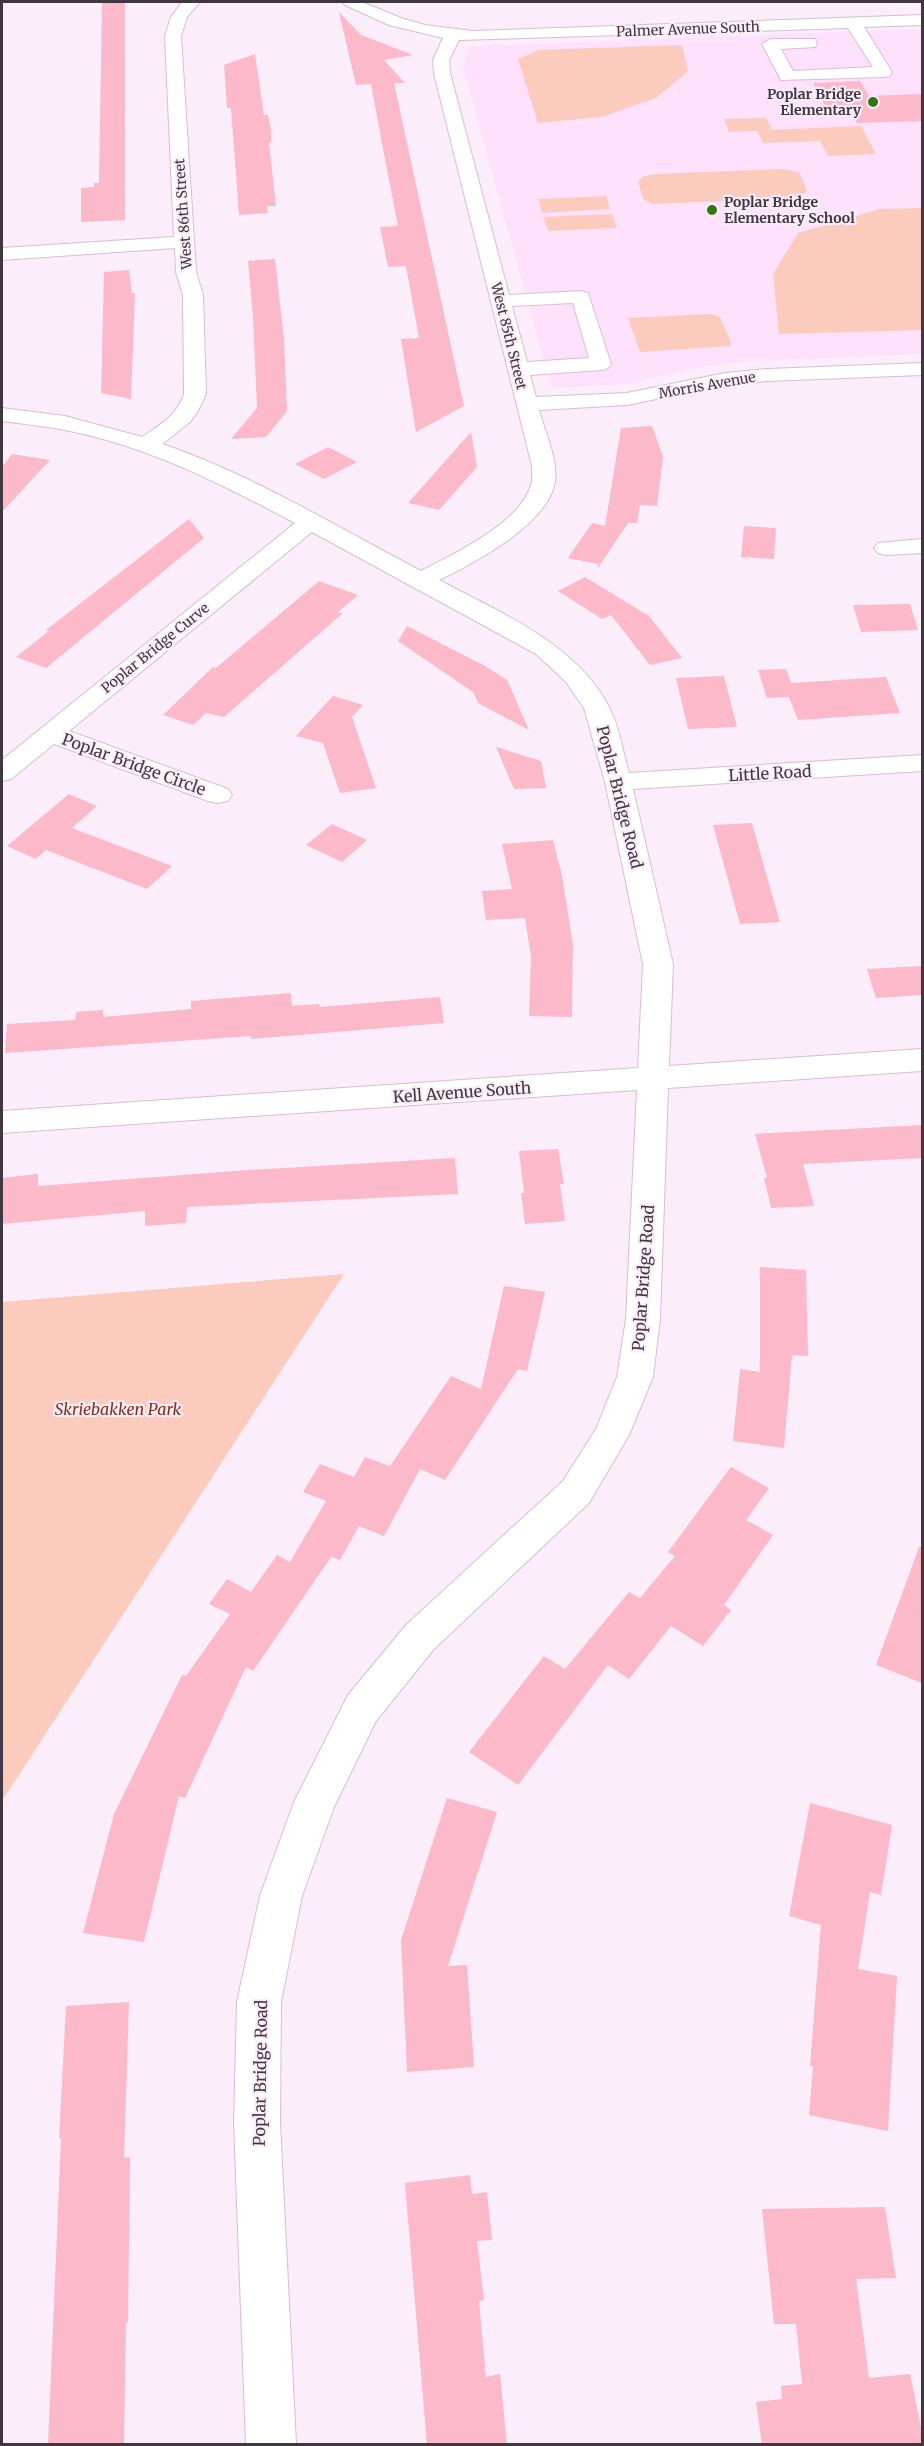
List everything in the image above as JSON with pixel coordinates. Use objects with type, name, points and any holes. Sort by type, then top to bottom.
[{"type":"street","name":"West 86th Street","points":[[145,445],[185,417],[192,405],[195,393],[193,294],[186,272],[172,36],[175,21],[185,7],[192,2]]},
{"type":"street","name":"Palmer Avenue South","points":[[351,2],[388,21],[453,34],[496,35],[922,20]]},
{"type":"street","points":[[758,26],[787,76],[884,72],[854,23]]},
{"type":"street","name":"West 85th Street","points":[[421,580],[521,520],[535,503],[543,485],[543,466],[442,73],[441,60],[453,34]]},
{"type":"street","points":[[770,44],[865,40]]},
{"type":"street","points":[[2,254],[184,242]]},
{"type":"street","points":[[500,301],[581,297],[601,364],[518,369]]},
{"type":"street","name":"Morris Avenue","points":[[527,404],[627,399],[725,379],[757,376],[922,369]]},
{"type":"street","name":"Poplar Bridge Road","points":[[2,415],[65,423],[117,436],[180,457],[240,485],[421,580],[545,649],[575,677],[597,708],[618,782],[658,964],[643,1319],[635,1377],[612,1435],[576,1492],[420,1636],[362,1708],[315,1802],[281,1896],[260,2002],[257,2123],[272,2445]]},
{"type":"street","name":"Poplar Bridge Curve","points":[[2,773],[309,523]]},
{"type":"street","points":[[886,548],[922,546]]},
{"type":"street","name":"Poplar Bridge Circle","points":[[50,733],[218,795]]},
{"type":"street","name":"Little Road","points":[[618,782],[922,764]]},
{"type":"street","name":"Kell Avenue South","points":[[2,1122],[922,1060]]},
{"type":"shaded area","name":"Poplar Bridge Elementary School","points":[[922,29],[922,354],[753,361],[708,366],[624,384],[551,388],[463,67],[469,46]]},
{"type":"green space","points":[[682,45],[688,71],[656,98],[601,117],[538,123],[518,59],[539,50]]},
{"type":"green space","points":[[766,118],[772,130],[861,126],[876,154],[828,156],[820,141],[763,143],[757,131],[729,132],[724,119]]},
{"type":"green space","points":[[782,169],[799,172],[807,190],[803,195],[791,198],[652,204],[643,199],[638,181],[644,176],[656,174]]},
{"type":"green space","points":[[606,196],[610,209],[542,213],[538,199]]},
{"type":"green space","points":[[922,208],[922,330],[779,334],[773,274],[798,233],[880,209]]},
{"type":"green space","points":[[612,214],[617,228],[548,231],[543,217]]},
{"type":"green space","points":[[712,314],[720,317],[731,343],[730,346],[640,352],[628,318]]},
{"type":"green space","name":"Skriebakken Park","points":[[344,1274],[2,1801],[2,1302]]},
{"type":"building","points":[[102,2],[125,2],[125,220],[81,222],[81,188],[94,187],[94,183],[99,183]]},
{"type":"building","points":[[339,12],[361,35],[413,55],[384,60],[405,83],[394,83],[464,406],[416,432],[401,339],[419,338],[406,266],[388,267],[380,227],[398,226],[371,84],[356,85]]},
{"type":"building","points":[[255,54],[264,115],[268,115],[271,130],[271,142],[269,143],[276,206],[267,206],[268,213],[239,215],[231,108],[227,108],[224,65]]},
{"type":"building","name":"Poplar Bridge Elementary","points":[[860,81],[869,96],[922,94],[922,121],[857,123],[848,108],[827,109],[813,83]]},
{"type":"building","points":[[275,259],[284,339],[287,411],[266,437],[231,439],[257,408],[248,261]]},
{"type":"building","points":[[129,270],[132,293],[135,293],[131,399],[101,393],[104,272]]},
{"type":"building","points":[[652,426],[663,457],[657,506],[640,505],[637,523],[628,523],[598,568],[598,564],[568,558],[592,523],[605,526],[621,428]]},
{"type":"building","points":[[471,432],[477,467],[439,510],[408,503]]},
{"type":"building","points":[[328,447],[357,462],[324,479],[295,464]]},
{"type":"building","points":[[12,454],[50,460],[2,512],[2,467]]},
{"type":"building","points":[[189,519],[204,538],[46,668],[16,657],[49,631],[46,630]]},
{"type":"building","points":[[744,526],[776,528],[774,559],[741,557]]},
{"type":"building","points":[[585,577],[649,616],[682,658],[650,665],[611,615],[602,619],[558,591]]},
{"type":"building","points":[[319,581],[358,595],[337,613],[343,613],[224,717],[206,713],[193,725],[163,715],[213,667],[216,668]]},
{"type":"building","points":[[910,604],[918,630],[861,632],[853,605]]},
{"type":"building","points":[[407,626],[485,666],[507,680],[529,730],[478,703],[473,692],[398,641]]},
{"type":"building","points":[[786,669],[791,683],[886,677],[900,713],[798,720],[789,697],[767,698],[758,670]]},
{"type":"building","points":[[724,676],[737,727],[688,729],[676,678]]},
{"type":"building","points":[[333,696],[363,705],[352,717],[376,788],[340,793],[323,743],[296,736]]},
{"type":"building","points":[[496,747],[541,761],[546,788],[514,789]]},
{"type":"building","points":[[69,794],[97,806],[72,828],[172,866],[147,889],[46,850],[36,859],[7,846]]},
{"type":"building","points":[[752,823],[780,922],[740,924],[713,825]]},
{"type":"building","points":[[332,824],[367,840],[342,862],[306,845]]},
{"type":"building","points":[[553,840],[562,876],[573,944],[572,1017],[529,1016],[531,957],[525,918],[486,920],[482,891],[512,889],[502,844]]},
{"type":"building","points":[[922,966],[922,995],[876,998],[867,969]]},
{"type":"building","points":[[291,993],[292,1006],[319,1004],[320,1007],[440,997],[444,1023],[251,1039],[251,1036],[5,1053],[7,1024],[75,1020],[76,1012],[103,1010],[103,1017],[191,1009],[191,1001]]},
{"type":"building","points":[[922,1125],[922,1158],[803,1164],[814,1206],[771,1208],[764,1178],[767,1178],[755,1134]]},
{"type":"building","points":[[558,1149],[564,1184],[560,1184],[565,1221],[525,1224],[519,1151]]},
{"type":"building","points":[[455,1158],[458,1194],[187,1207],[186,1223],[145,1226],[145,1211],[2,1224],[2,1178],[38,1174],[38,1186],[248,1170]]},
{"type":"building","points":[[760,1267],[806,1270],[808,1356],[792,1355],[784,1448],[733,1441],[740,1369],[760,1372]]},
{"type":"building","points":[[504,1286],[545,1292],[527,1371],[518,1369],[445,1480],[420,1469],[384,1536],[359,1526],[340,1560],[331,1557],[253,1671],[246,1667],[185,1798],[179,1796],[144,1942],[83,1933],[114,1814],[182,1675],[186,1676],[230,1614],[209,1604],[227,1579],[251,1592],[277,1555],[290,1562],[326,1501],[303,1492],[320,1464],[354,1477],[365,1457],[390,1466],[451,1376],[481,1389]]},
{"type":"building","points":[[731,1467],[769,1488],[746,1520],[773,1535],[724,1605],[731,1610],[703,1646],[671,1626],[629,1679],[608,1665],[518,1785],[469,1752],[544,1656],[565,1669],[629,1592],[640,1598],[675,1556],[668,1552]]},
{"type":"building","points":[[919,1547],[922,1547],[922,1683],[876,1665]]},
{"type":"building","points":[[447,1798],[497,1812],[448,1966],[467,1965],[474,2067],[407,2072],[401,1940]]},
{"type":"building","points":[[810,1803],[892,1825],[881,1895],[870,1892],[858,1969],[897,1976],[888,2131],[809,2115],[813,2066],[810,2066],[821,1925],[789,1916]]},
{"type":"building","points":[[129,2002],[124,2158],[130,2157],[124,2445],[48,2445],[66,2006]]},
{"type":"building","points":[[470,2175],[472,2194],[487,2192],[492,2240],[477,2241],[484,2300],[479,2301],[486,2377],[500,2374],[507,2445],[427,2445],[405,2183]]},
{"type":"building","points":[[885,2207],[896,2278],[856,2279],[869,2378],[910,2374],[922,2432],[922,2445],[762,2445],[756,2402],[782,2399],[781,2386],[802,2384],[796,2324],[774,2324],[762,2209]]},
{"type":"place","name":"Poplar Bridge Elementary","points":[[873,102]]},
{"type":"place","name":"Poplar Bridge Elementary School","points":[[712,210]]}]
